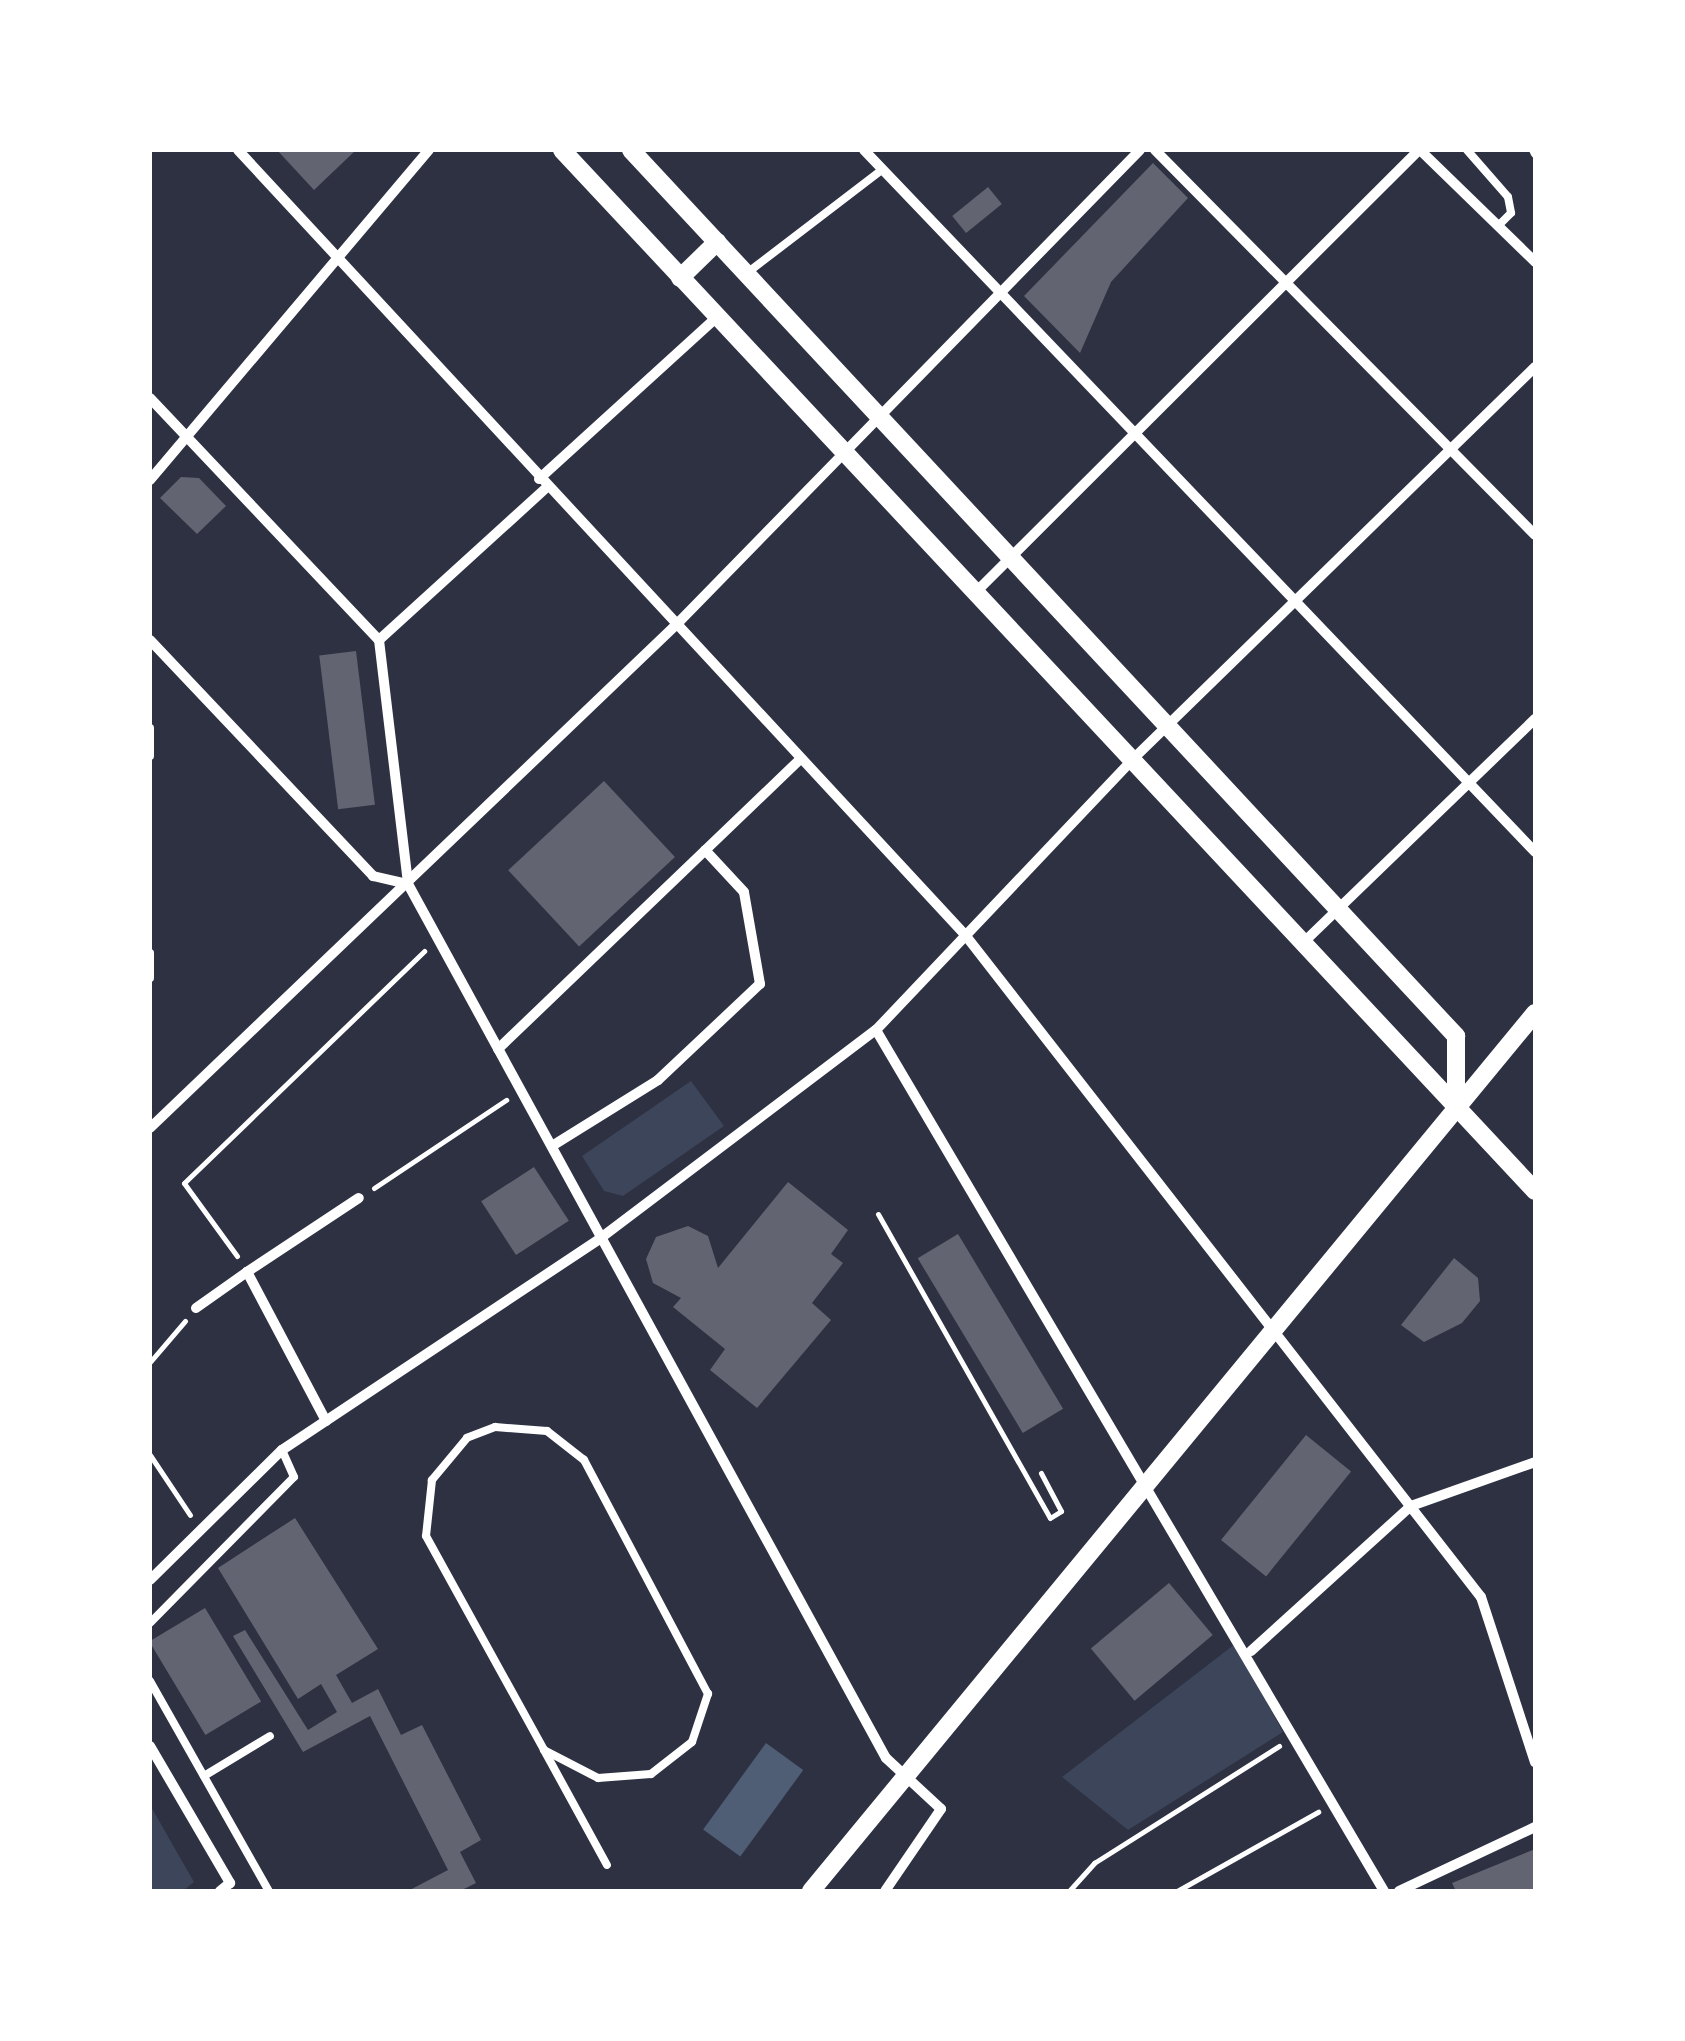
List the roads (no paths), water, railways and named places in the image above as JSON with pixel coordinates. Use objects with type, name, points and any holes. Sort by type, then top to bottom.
[{"type":"street","points":[[238,150],[542,483],[966,936],[1276,1329],[1481,1597],[1535,1762]]},
{"type":"street","points":[[150,480],[188,440],[429,150]]},
{"type":"street","points":[[562,150],[847,452],[974,593],[1456,1099],[1535,1191]]},
{"type":"street","points":[[630,150],[1174,723],[1338,910],[1456,1036],[1456,1099]]},
{"type":"street","points":[[864,150],[1535,852]]},
{"type":"street","points":[[150,1128],[675,626],[1140,150]]},
{"type":"street","points":[[1156,150],[1535,535]]},
{"type":"street","points":[[974,593],[1133,430],[1419,150],[1535,262]]},
{"type":"street","points":[[680,278],[716,242]]},
{"type":"street","points":[[378,640],[717,318]]},
{"type":"street","points":[[150,1580],[282,1450],[602,1237],[876,1030],[1132,760],[1535,367]]},
{"type":"street","points":[[150,398],[378,640],[408,884],[886,1758],[940,1808],[886,1891]]},
{"type":"street","points":[[150,640],[373,876],[408,884]]},
{"type":"street","points":[[1305,941],[1535,719]]},
{"type":"street","points":[[498,1050],[800,759]]},
{"type":"street","points":[[552,1146],[658,1080],[760,984],[744,892],[705,850]]},
{"type":"street","points":[[812,1891],[1150,1488],[1456,1099],[1535,1013]]},
{"type":"street","points":[[876,1030],[1250,1651],[1384,1891]]},
{"type":"street","points":[[196,1308],[359,1198]]},
{"type":"street","points":[[248,1272],[326,1421]]},
{"type":"street","points":[[1250,1651],[1411,1506],[1535,1462]]},
{"type":"street","points":[[150,1746],[230,1883],[220,1891]]},
{"type":"street","points":[[1399,1891],[1535,1827]]},
{"type":"lane","points":[[1467,150],[1508,196],[1510,213],[1498,226]]},
{"type":"lane","points":[[746,274],[882,169]]},
{"type":"lane","points":[[150,728],[150,756]]},
{"type":"lane","points":[[150,953],[150,978]]},
{"type":"lane","points":[[544,1750],[598,1778],[651,1774],[692,1742],[708,1694],[584,1460],[547,1432],[496,1427],[467,1438],[432,1480],[426,1536],[607,1865]]},
{"type":"lane","points":[[150,1623],[294,1476],[282,1450]]},
{"type":"lane","points":[[150,1681],[269,1891]]},
{"type":"lane","points":[[204,1776],[270,1736]]}]
